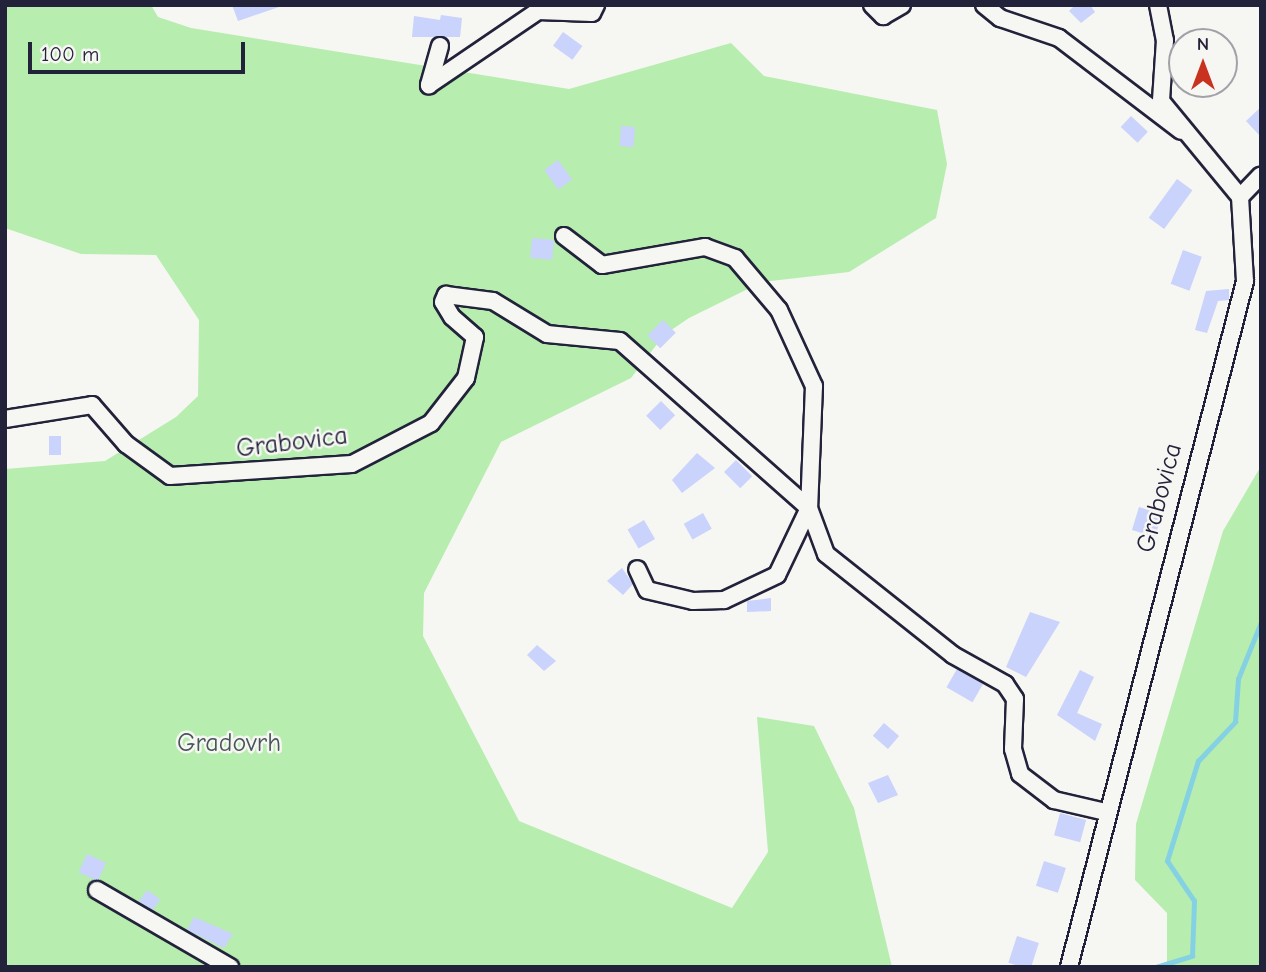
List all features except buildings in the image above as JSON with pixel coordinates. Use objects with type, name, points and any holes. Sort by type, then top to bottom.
[{"type":"street","points":[[440,46],[429,85],[538,11],[592,13],[596,5]]},
{"type":"street","points":[[872,5],[883,16],[902,5]]},
{"type":"street","points":[[984,5],[1000,19],[1059,38],[1181,131]]},
{"type":"street","points":[[1158,5],[1165,40],[1161,101],[1181,131],[1240,197],[1261,175]]},
{"type":"street","name":"Grabovica","points":[[1069,967],[1106,812],[1245,281],[1240,197]]},
{"type":"street","name":"Grabovica","points":[[564,236],[601,265],[705,247],[735,258],[779,310],[814,386],[809,508],[826,554],[855,583],[891,601],[953,655],[1006,684],[1016,699],[1013,749],[1020,774],[1054,800],[1106,812]]},
{"type":"street","name":"Grabovica","points":[[5,419],[92,405],[135,452],[170,475],[352,464],[431,423],[466,378],[475,337],[443,302],[455,293],[493,301],[547,334],[620,341],[809,508]]},
{"type":"street","name":"Grabovica","points":[[637,569],[647,590],[693,601],[724,600],[777,575],[809,508]]},
{"type":"street","points":[[97,890],[230,967]]},
{"type":"green space","name":"Gradovrh","points":[[5,5],[151,5],[158,17],[191,28],[569,89],[731,43],[764,76],[937,110],[947,164],[936,218],[849,272],[762,282],[689,318],[664,335],[631,378],[501,442],[424,593],[423,636],[519,821],[732,908],[768,852],[757,717],[814,726],[854,808],[892,967],[5,967],[5,469],[105,461],[176,417],[198,396],[199,320],[156,255],[81,254],[5,228]]},
{"type":"green space","points":[[1261,466],[1261,967],[1167,967],[1167,913],[1135,880],[1136,824],[1223,531]]},
{"type":"waterway","points":[[1156,967],[1192,956],[1194,901],[1167,861],[1198,761],[1235,722],[1238,679],[1261,622]]}]
